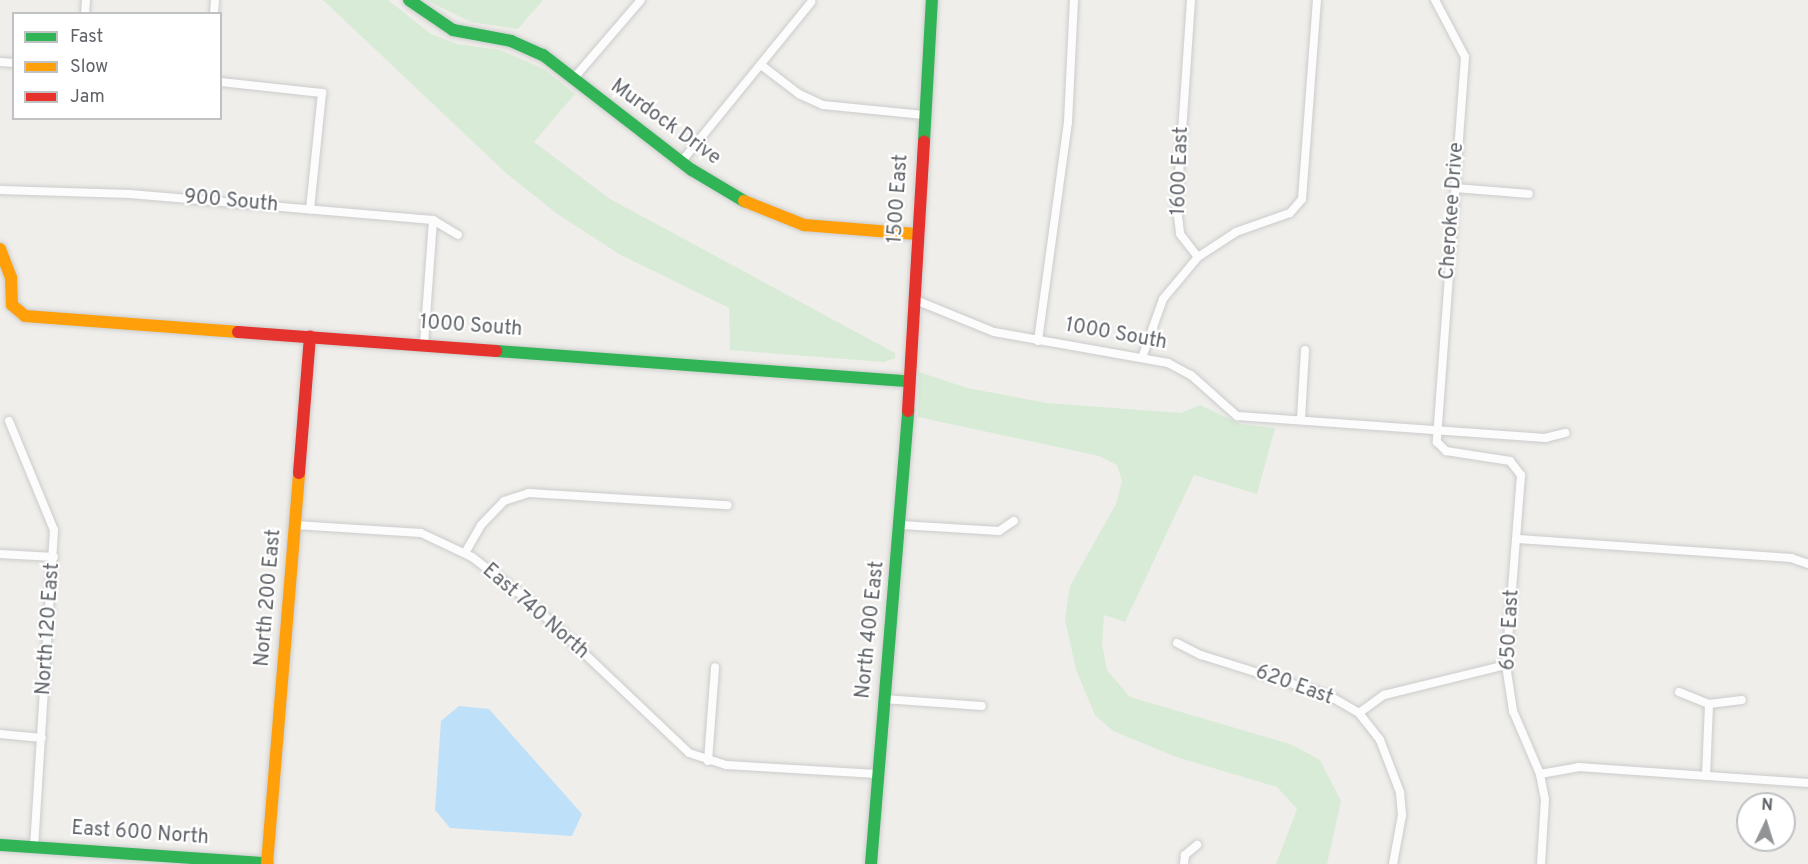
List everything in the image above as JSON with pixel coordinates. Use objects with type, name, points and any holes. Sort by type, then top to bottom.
[{"type":"street","name":"Murdock Drive","points":[[409,0],[453,30],[529,48],[682,161],[774,217],[822,227],[916,234]]},
{"type":"street","points":[[573,79],[641,0]]},
{"type":"street","name":"1500 East","points":[[907,400],[932,0]]},
{"type":"street","points":[[1038,341],[1068,122],[1074,0]]},
{"type":"street","name":"1600 East","points":[[1191,0],[1177,208],[1180,234],[1198,257]]},
{"type":"street","points":[[1143,355],[1163,299],[1198,257],[1236,232],[1290,213],[1302,199],[1317,0]]},
{"type":"street","name":"Cherokee Drive","points":[[1435,0],[1465,57],[1436,429]]},
{"type":"street","points":[[682,161],[811,2]]},
{"type":"street","points":[[761,65],[822,105],[924,115]]},
{"type":"street","points":[[222,82],[322,93],[310,209]]},
{"type":"street","points":[[1456,188],[1529,194]]},
{"type":"street","name":"900 South","points":[[0,190],[130,194],[434,220],[458,235]]},
{"type":"street","points":[[424,343],[434,220]]},
{"type":"street","name":"1000 South","points":[[0,249],[11,277],[12,304],[20,314],[32,317],[424,343],[907,381]]},
{"type":"street","name":"1000 South","points":[[913,300],[976,327],[1038,341],[1143,355],[1191,375],[1237,416],[1545,438],[1565,433]]},
{"type":"street","name":"North 200 East","points":[[270,864],[310,336]]},
{"type":"street","points":[[1301,419],[1305,350]]},
{"type":"street","name":"North 400 East","points":[[871,864],[877,774],[901,525],[907,400]]},
{"type":"street","name":"North 120 East","points":[[9,421],[51,520],[54,557],[34,846]]},
{"type":"street","name":"650 East","points":[[1436,429],[1437,442],[1446,452],[1516,463],[1521,475],[1518,539],[1506,665],[1513,711],[1540,774],[1545,799],[1541,864]]},
{"type":"street","points":[[465,553],[481,525],[504,501],[529,493],[728,505]]},
{"type":"street","points":[[901,525],[999,531],[1014,521]]},
{"type":"street","name":"East 740 North","points":[[295,525],[421,534],[465,553],[528,600],[668,736],[708,761]]},
{"type":"street","points":[[1518,539],[1791,558],[1808,564]]},
{"type":"street","points":[[0,554],[54,557]]},
{"type":"street","name":"620 East","points":[[1177,643],[1201,656],[1328,695],[1359,713],[1380,740],[1400,792],[1402,815],[1393,864]]},
{"type":"street","points":[[1359,713],[1384,695],[1506,665]]},
{"type":"street","points":[[715,667],[708,761],[877,774]]},
{"type":"street","points":[[1679,692],[1709,704],[1742,700]]},
{"type":"street","points":[[884,699],[982,706]]},
{"type":"street","points":[[1706,776],[1709,704]]},
{"type":"street","points":[[0,734],[42,738]]},
{"type":"street","points":[[1540,774],[1578,768],[1808,783]]},
{"type":"street","name":"East 600 North","points":[[0,845],[270,864]]},
{"type":"street","points":[[1184,864],[1185,855],[1197,845]]},
{"type":"green space","points":[[323,0],[388,0],[431,34],[457,44],[500,50],[544,69],[575,94],[534,142],[610,199],[895,353],[895,358],[884,362],[730,350],[729,308],[619,254],[556,213],[506,173]]},
{"type":"green space","points":[[426,0],[543,0],[518,29],[471,22]]},
{"type":"green space","points":[[919,372],[967,388],[1047,403],[1181,413],[1200,405],[1240,424],[1275,428],[1257,494],[1194,475],[1125,622],[1104,615],[1102,644],[1107,670],[1130,697],[1290,744],[1320,760],[1341,801],[1327,864],[1276,864],[1297,809],[1277,787],[1176,757],[1113,731],[1095,715],[1076,670],[1065,619],[1070,586],[1116,504],[1122,481],[1117,465],[1099,456],[918,417]]},
{"type":"water","points":[[459,706],[489,709],[582,814],[572,836],[450,828],[435,810],[441,721]]},
{"type":"traffic: fast","points":[[409,0],[453,30],[511,41],[543,55],[692,170],[744,201]]},
{"type":"traffic: fast","points":[[924,141],[932,0]]},
{"type":"traffic: fast","points":[[496,351],[907,381]]},
{"type":"traffic: fast","points":[[871,864],[908,411]]},
{"type":"traffic: fast","points":[[0,845],[267,863]]},
{"type":"traffic: slow","points":[[744,201],[804,225],[916,234]]},
{"type":"traffic: slow","points":[[0,249],[11,277],[12,305],[25,316],[238,332]]},
{"type":"traffic: slow","points":[[267,864],[299,473]]},
{"type":"traffic: jam","points":[[908,411],[924,141]]},
{"type":"traffic: jam","points":[[238,332],[496,351]]},
{"type":"traffic: jam","points":[[299,473],[310,336]]}]
